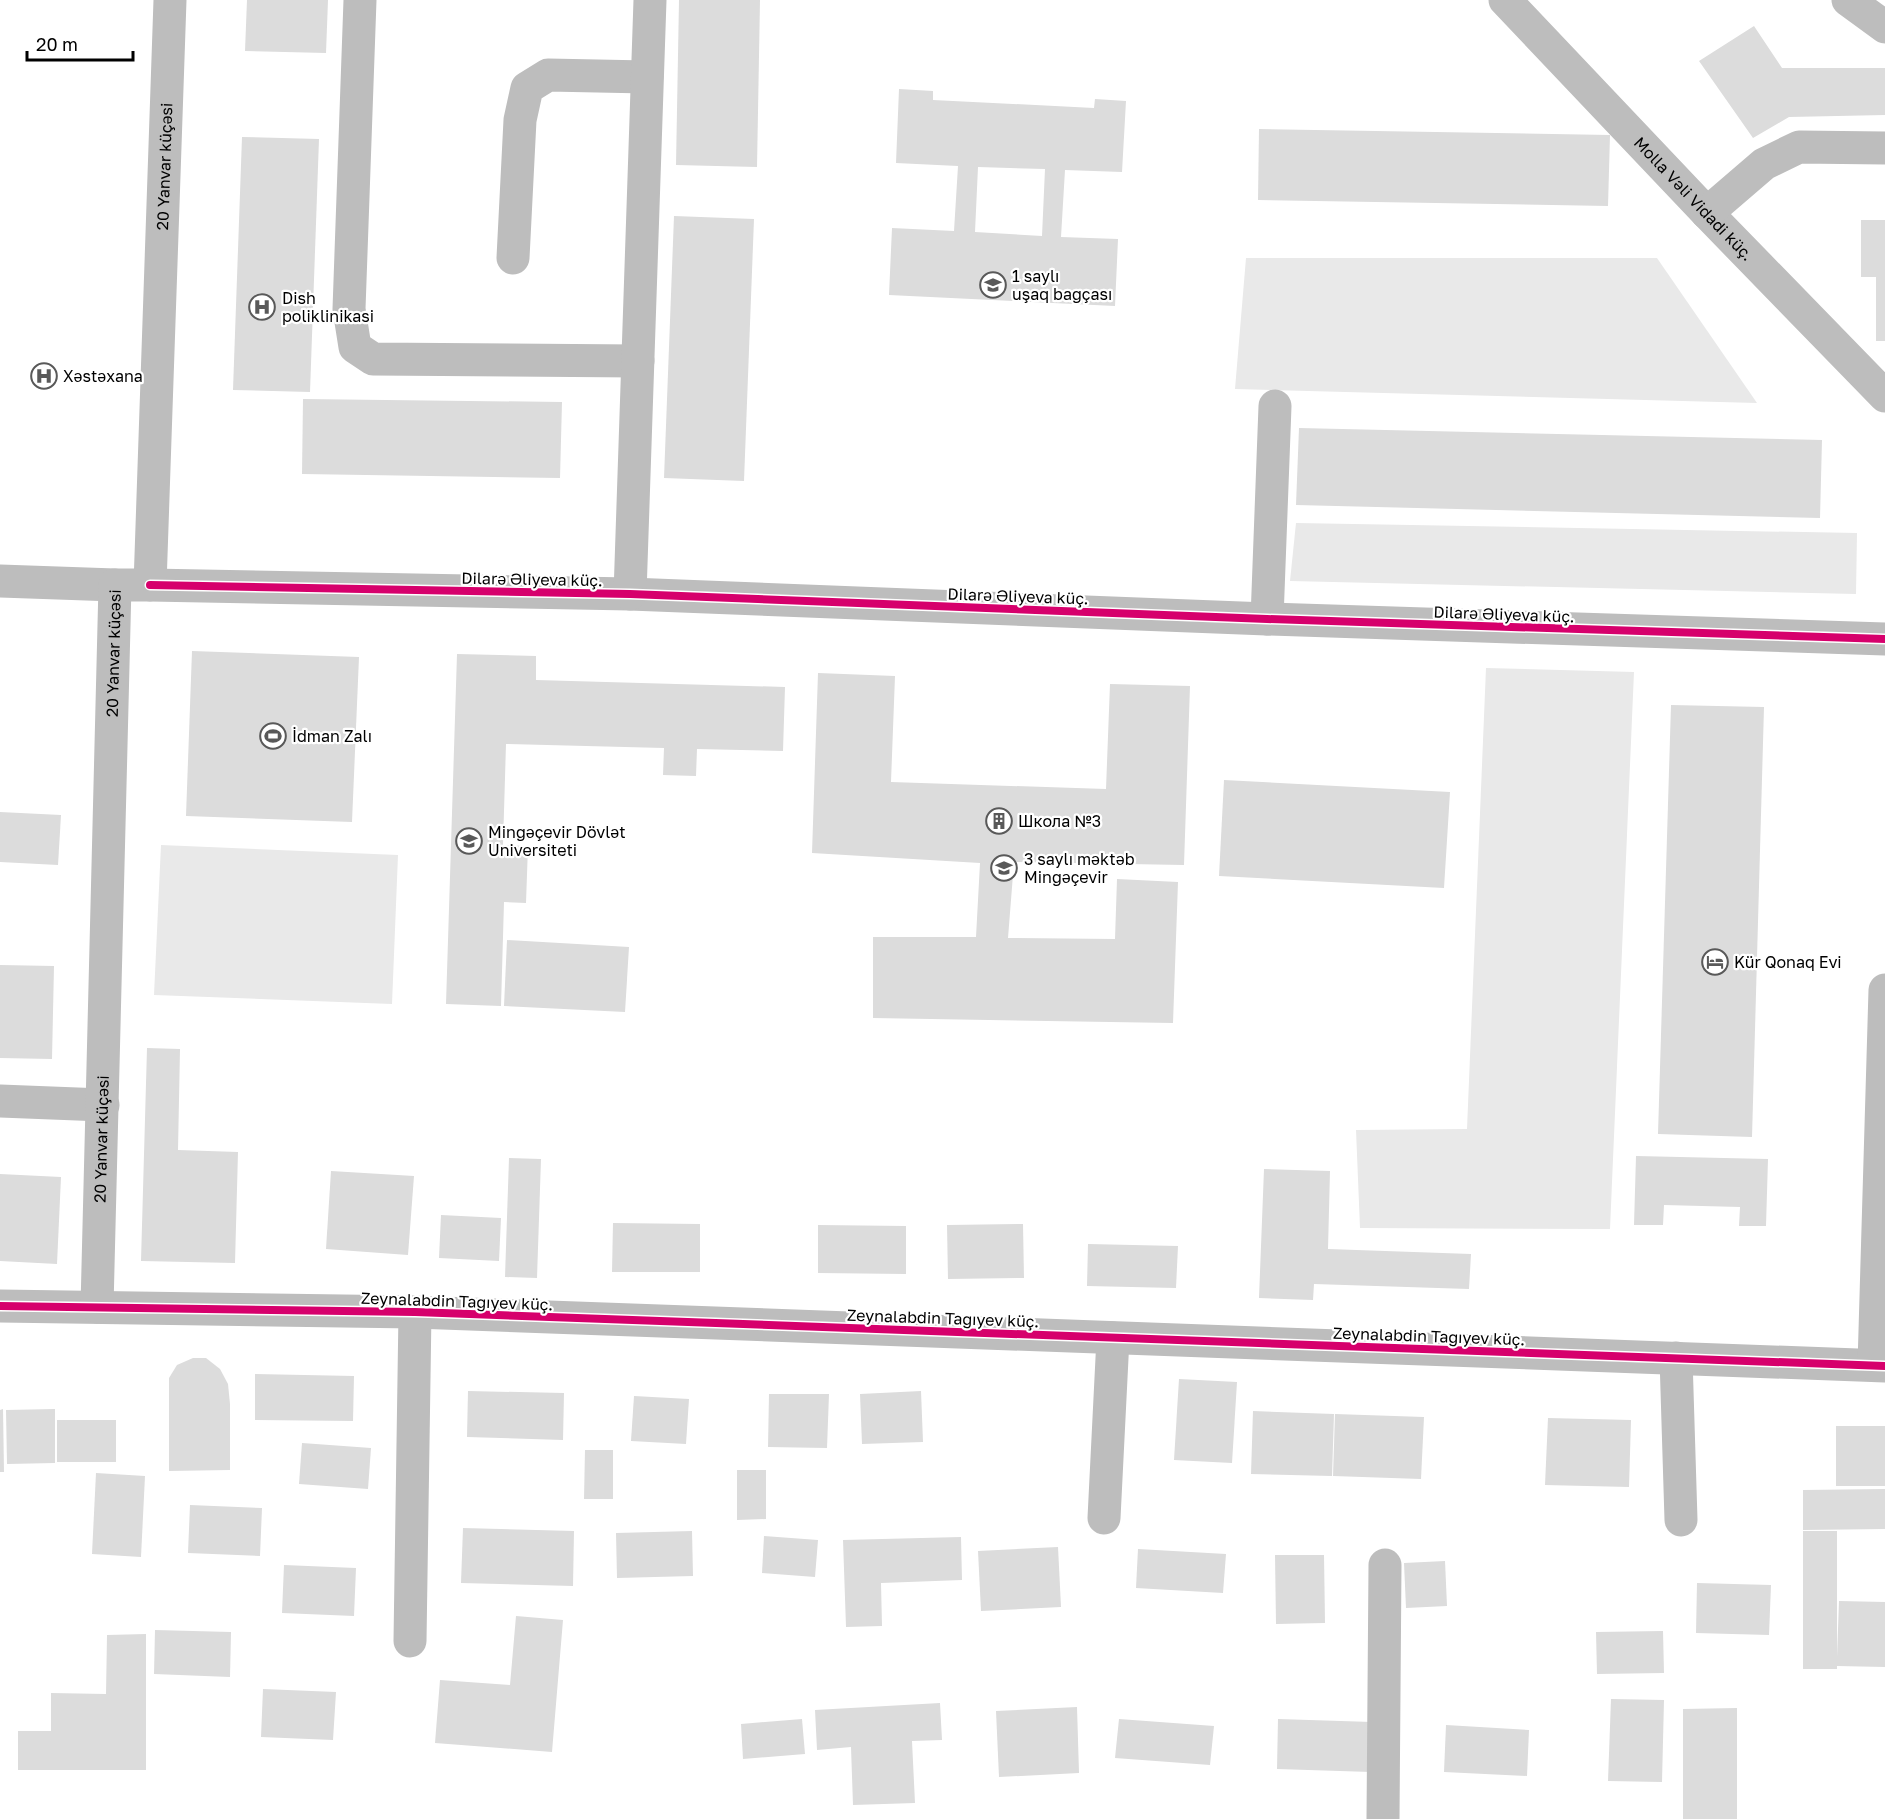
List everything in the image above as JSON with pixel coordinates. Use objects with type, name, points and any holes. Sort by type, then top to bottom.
[{"type":"street","name":"20 Yanvar küçəsi","points":[[97,1307],[115,585],[150,585],[170,0]]},
{"type":"street","points":[[360,0],[349,309],[355,347],[373,359],[638,361]]},
{"type":"street","points":[[630,594],[650,0]]},
{"type":"street","name":"Molla Vəli Vidadi küç.","points":[[1505,0],[1885,396]]},
{"type":"street","points":[[1848,0],[1885,27]]},
{"type":"street","points":[[513,258],[520,120],[527,88],[548,75],[647,77]]},
{"type":"street","points":[[1707,213],[1764,164],[1799,147],[1885,148]]},
{"type":"street","points":[[1267,620],[1275,406]]},
{"type":"street","points":[[0,581],[115,585]]},
{"type":"street","name":"Dilarə Əliyeva küç.","points":[[150,585],[630,594],[1267,620],[1885,639]]},
{"type":"street","points":[[1880,1366],[1885,990]]},
{"type":"street","points":[[0,1101],[103,1105]]},
{"type":"street","name":"Zeynalabdin Tağıyev küç.","points":[[0,1306],[415,1312],[1880,1366]]},
{"type":"street","points":[[410,1641],[415,1312]]},
{"type":"street","points":[[1104,1518],[1113,1338]]},
{"type":"street","points":[[1676,1358],[1681,1520]]},
{"type":"street","points":[[1383,1819],[1385,1565]]},
{"type":"shaded area","points":[[1246,258],[1657,258],[1757,403],[1235,389]]},
{"type":"shaded area","points":[[1296,523],[1857,533],[1856,594],[1290,581]]},
{"type":"shaded area","points":[[1486,668],[1634,672],[1610,1229],[1360,1228],[1356,1130],[1467,1129]]},
{"type":"shaded area","points":[[161,845],[398,855],[392,1004],[154,995]]},
{"type":"building","points":[[247,0],[328,0],[326,53],[245,51]]},
{"type":"building","points":[[679,0],[760,0],[757,167],[676,165]]},
{"type":"building","points":[[1754,26],[1782,68],[1885,68],[1885,115],[1789,117],[1753,138],[1699,61]]},
{"type":"building","points":[[899,89],[933,91],[933,100],[1094,108],[1095,99],[1126,101],[1122,172],[1065,170],[1061,237],[1118,239],[1115,306],[889,295],[892,228],[954,231],[958,166],[896,163]],"holes":[[[978,167],[1045,169],[1042,236],[975,232]]]},
{"type":"building","points":[[1259,129],[1610,135],[1608,206],[1258,200]]},
{"type":"building","points":[[242,137],[319,139],[310,392],[233,390]]},
{"type":"building","points":[[674,216],[754,219],[744,481],[664,478]]},
{"type":"building","points":[[1861,220],[1885,220],[1885,341],[1876,341],[1876,277],[1861,277]]},
{"type":"building","points":[[303,399],[562,402],[560,478],[302,474]]},
{"type":"building","points":[[1299,428],[1822,440],[1820,518],[1296,505]]},
{"type":"building","points":[[192,651],[359,657],[352,822],[186,816]]},
{"type":"building","points":[[457,654],[536,656],[536,680],[785,687],[783,751],[697,749],[696,776],[663,775],[664,748],[506,744],[503,845],[528,846],[526,903],[504,902],[501,1006],[446,1004]]},
{"type":"building","name":"Школа №3","points":[[818,673],[895,676],[891,782],[1106,789],[1110,684],[1190,686],[1184,865],[1014,862],[1008,938],[1115,939],[1117,879],[1178,882],[1173,1023],[873,1018],[873,937],[976,937],[980,863],[812,853]]},
{"type":"building","points":[[1671,705],[1764,707],[1752,1137],[1658,1134]]},
{"type":"building","points":[[1224,780],[1450,792],[1444,888],[1219,876]]},
{"type":"building","points":[[0,812],[61,815],[58,865],[0,862]]},
{"type":"building","points":[[507,940],[629,947],[625,1012],[504,1006]]},
{"type":"building","points":[[0,965],[54,966],[52,1059],[0,1058]]},
{"type":"building","points":[[147,1048],[180,1049],[178,1150],[238,1152],[235,1263],[141,1261]]},
{"type":"building","points":[[1636,1156],[1768,1159],[1766,1226],[1739,1226],[1740,1207],[1664,1205],[1663,1225],[1634,1225]]},
{"type":"building","points":[[509,1158],[541,1159],[537,1278],[505,1277]]},
{"type":"building","points":[[1264,1169],[1330,1171],[1328,1249],[1471,1254],[1469,1289],[1314,1284],[1313,1300],[1259,1298]]},
{"type":"building","points":[[331,1171],[414,1176],[408,1255],[326,1249]]},
{"type":"building","points":[[0,1174],[61,1177],[57,1264],[0,1261]]},
{"type":"building","points":[[441,1215],[501,1218],[499,1261],[439,1258]]},
{"type":"building","points":[[613,1223],[700,1224],[700,1272],[612,1272]]},
{"type":"building","points":[[1023,1224],[1024,1278],[948,1279],[947,1225]]},
{"type":"building","points":[[818,1225],[906,1226],[906,1274],[818,1273]]},
{"type":"building","points":[[1088,1244],[1178,1246],[1176,1288],[1087,1286]]},
{"type":"building","points":[[193,1358],[206,1358],[220,1369],[228,1384],[230,1470],[169,1471],[169,1378],[177,1365]]},
{"type":"building","points":[[255,1374],[354,1376],[353,1421],[255,1420]]},
{"type":"building","points":[[1179,1379],[1237,1382],[1232,1463],[1174,1460]]},
{"type":"building","points":[[468,1391],[564,1393],[563,1440],[467,1437]]},
{"type":"building","points":[[921,1391],[923,1442],[862,1444],[860,1394]]},
{"type":"building","points":[[769,1394],[829,1394],[827,1448],[768,1447]]},
{"type":"building","points":[[634,1396],[689,1399],[686,1444],[631,1441]]},
{"type":"building","points":[[3,1409],[4,1472],[0,1472],[0,1410]]},
{"type":"building","points":[[55,1409],[55,1463],[7,1464],[6,1410]]},
{"type":"building","points":[[1253,1411],[1334,1414],[1332,1476],[1251,1474]]},
{"type":"building","points":[[1335,1414],[1424,1417],[1421,1479],[1333,1476]]},
{"type":"building","points":[[1548,1418],[1631,1420],[1629,1487],[1545,1485]]},
{"type":"building","points":[[57,1420],[116,1420],[116,1462],[57,1462]]},
{"type":"building","points":[[1836,1426],[1885,1426],[1885,1486],[1836,1486]]},
{"type":"building","points":[[302,1443],[371,1448],[368,1489],[299,1484]]},
{"type":"building","points":[[585,1450],[613,1450],[613,1499],[584,1499]]},
{"type":"building","points":[[737,1470],[766,1470],[766,1519],[737,1520]]},
{"type":"building","points":[[96,1473],[145,1476],[141,1557],[92,1554]]},
{"type":"building","points":[[1885,1489],[1885,1529],[1803,1530],[1803,1490]]},
{"type":"building","points":[[190,1505],[262,1508],[260,1556],[188,1553]]},
{"type":"building","points":[[463,1528],[574,1531],[573,1586],[461,1583]]},
{"type":"building","points":[[692,1531],[693,1576],[617,1578],[616,1533]]},
{"type":"building","points":[[1803,1531],[1837,1531],[1837,1657],[1839,1601],[1885,1602],[1885,1667],[1837,1666],[1837,1669],[1803,1669]]},
{"type":"building","points":[[764,1536],[818,1540],[815,1577],[762,1573]]},
{"type":"building","points":[[961,1537],[962,1580],[881,1583],[882,1626],[846,1627],[843,1540]]},
{"type":"building","points":[[1058,1547],[1061,1607],[981,1611],[978,1551]]},
{"type":"building","points":[[1138,1549],[1226,1554],[1223,1593],[1136,1588]]},
{"type":"building","points":[[1275,1555],[1324,1555],[1325,1623],[1276,1624]]},
{"type":"building","points":[[1445,1561],[1447,1606],[1406,1608],[1404,1563]]},
{"type":"building","points":[[284,1565],[356,1568],[354,1616],[282,1613]]},
{"type":"building","points":[[1697,1583],[1771,1585],[1769,1635],[1696,1633]]},
{"type":"building","points":[[516,1616],[563,1620],[552,1752],[435,1743],[440,1680],[510,1685]]},
{"type":"building","points":[[155,1630],[231,1632],[230,1677],[154,1674]]},
{"type":"building","points":[[1663,1631],[1664,1673],[1597,1674],[1596,1632]]},
{"type":"building","points":[[146,1634],[146,1770],[18,1770],[18,1731],[51,1731],[51,1693],[106,1694],[107,1635]]},
{"type":"building","points":[[263,1689],[336,1692],[333,1740],[261,1737]]},
{"type":"building","points":[[1611,1699],[1664,1700],[1662,1782],[1608,1781]]},
{"type":"building","points":[[940,1703],[942,1740],[912,1741],[915,1803],[853,1805],[851,1747],[817,1750],[815,1710]]},
{"type":"building","points":[[1077,1707],[1079,1773],[999,1777],[996,1711]]},
{"type":"building","points":[[1737,1708],[1737,1819],[1683,1819],[1683,1709]]},
{"type":"building","points":[[802,1719],[805,1754],[743,1759],[741,1724]]},
{"type":"building","points":[[1119,1719],[1214,1726],[1210,1765],[1115,1758]]},
{"type":"building","points":[[1278,1719],[1372,1722],[1371,1772],[1277,1769]]},
{"type":"building","points":[[1446,1725],[1529,1730],[1527,1776],[1444,1772]]},
{"type":"cycle path","points":[[150,585],[630,594],[1267,619],[1885,639]]},
{"type":"cycle path","points":[[0,1306],[415,1312],[1885,1366]]},
{"type":"place","name":"1 saylı uşaq bağçası","points":[[993,285]]},
{"type":"place","name":"Dish poliklinikasi","points":[[262,307]]},
{"type":"place","name":"Xəstəxana","points":[[44,376]]},
{"type":"place","name":"İdman Zalı","points":[[273,736]]},
{"type":"place","name":"Школа №3","points":[[999,821]]},
{"type":"place","name":"Mingəçevir Dövlət Universiteti","points":[[469,841]]},
{"type":"place","name":"3 saylı məktəb Mingəçevir","points":[[1004,868]]},
{"type":"place","name":"Kür Qonaq Evi","points":[[1715,962]]}]
